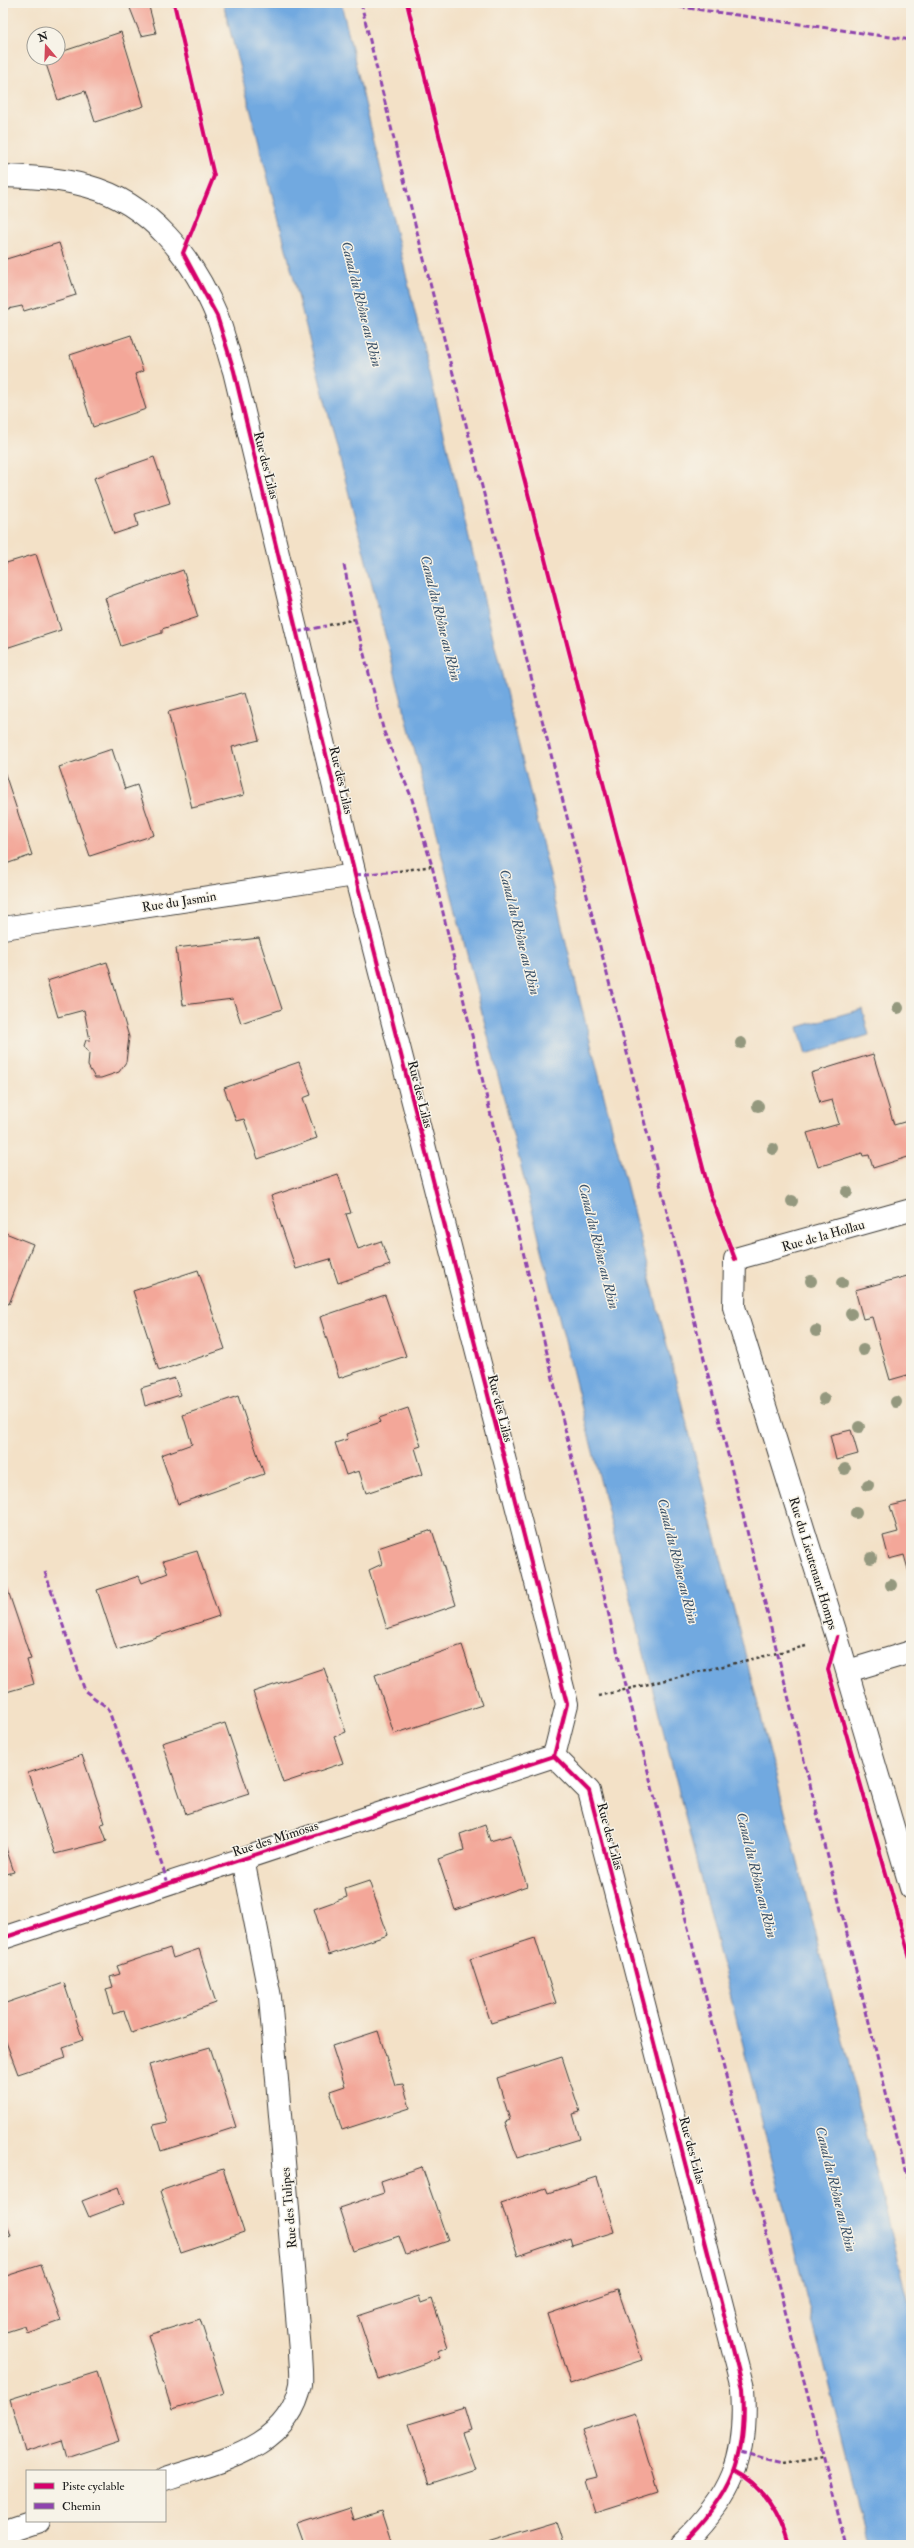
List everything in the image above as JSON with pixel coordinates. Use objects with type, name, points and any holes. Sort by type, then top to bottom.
[{"type":"street","name":"Rue des Lilas","points":[[3,176],[44,178],[88,186],[124,200],[157,225],[183,253],[210,302],[217,316],[234,372],[355,875],[567,1704],[554,1756],[589,1791],[743,2388],[744,2433],[736,2471],[718,2501],[696,2531],[681,2545]]},
{"type":"street","name":"Rue du Jasmin","points":[[3,928],[355,875]]},
{"type":"street","name":"Rue de la Hollau","points":[[735,1259],[911,1210]]},
{"type":"street","name":"Rue du Lieutenant Homps","points":[[735,1259],[734,1307],[848,1671],[911,1888]]},
{"type":"street","points":[[848,1671],[911,1652]]},
{"type":"street","name":"Rue des Mimosas","points":[[3,1938],[554,1756]]},
{"type":"street","name":"Rue des Tulipes","points":[[166,2479],[245,2452],[268,2439],[284,2424],[294,2407],[301,2384],[300,2343],[270,1997],[243,1859]]},
{"type":"street","points":[[3,2533],[36,2522]]},
{"type":"path","points":[[326,626],[355,619]]},
{"type":"path","points":[[399,871],[432,866]]},
{"type":"path","points":[[619,1690],[779,1654]]},
{"type":"path","points":[[784,2464],[823,2457]]},
{"type":"water","name":"Canal du Rhône au Rhin","points":[[223,3],[341,3],[581,1005],[911,2310],[911,2545],[869,2545],[489,1040]]},
{"type":"water","points":[[862,1009],[869,1035],[806,1054],[798,1027]]},
{"type":"building","points":[[128,3],[148,3],[156,33],[141,36]]},
{"type":"building","points":[[121,32],[144,106],[95,122],[85,91],[58,100],[47,66],[66,66],[66,50]]},
{"type":"building","points":[[59,243],[76,295],[24,311],[22,306],[3,310],[3,260]]},
{"type":"building","points":[[131,335],[143,371],[135,374],[146,409],[93,427],[70,355]]},
{"type":"building","points":[[154,457],[170,503],[135,514],[138,526],[114,534],[94,478]]},
{"type":"building","points":[[36,554],[61,630],[3,649],[3,564]]},
{"type":"building","points":[[183,570],[198,617],[162,629],[162,633],[121,646],[105,598]]},
{"type":"building","points":[[246,692],[259,740],[232,747],[244,795],[192,808],[168,712]]},
{"type":"building","points":[[112,749],[125,789],[137,785],[154,835],[90,856],[59,767]]},
{"type":"building","points":[[3,768],[32,855],[3,865]]},
{"type":"building","points":[[259,938],[282,1009],[241,1023],[233,999],[183,1005],[176,948]]},
{"type":"building","points":[[107,962],[129,1037],[126,1062],[119,1072],[101,1078],[95,1078],[88,1066],[89,1053],[84,1046],[86,1040],[90,1040],[84,1010],[58,1017],[47,981]]},
{"type":"building","points":[[873,1054],[894,1125],[911,1120],[911,1156],[873,1168],[869,1155],[863,1156],[862,1153],[818,1167],[807,1133],[839,1124],[832,1100],[820,1103],[811,1073]]},
{"type":"building","points":[[299,1062],[311,1095],[303,1098],[317,1138],[258,1159],[244,1119],[236,1121],[224,1088]]},
{"type":"building","points":[[338,1174],[351,1213],[346,1214],[358,1249],[381,1241],[390,1265],[338,1283],[330,1259],[296,1269],[271,1196]]},
{"type":"building","points":[[3,1232],[33,1244],[9,1304],[3,1302]]},
{"type":"building","points":[[198,1270],[225,1349],[159,1371],[133,1291]]},
{"type":"building","points":[[911,1275],[911,1374],[890,1380],[872,1317],[863,1319],[855,1290]]},
{"type":"building","points":[[385,1295],[406,1356],[339,1378],[320,1317]]},
{"type":"building","points":[[175,1378],[180,1395],[145,1406],[141,1388]]},
{"type":"building","points":[[238,1396],[264,1474],[178,1504],[161,1455],[192,1444],[183,1415]]},
{"type":"building","points":[[408,1408],[421,1446],[415,1448],[423,1474],[366,1493],[359,1471],[346,1475],[335,1443],[348,1439],[346,1434],[381,1422],[379,1418]]},
{"type":"building","points":[[851,1430],[858,1454],[836,1460],[830,1435]]},
{"type":"building","points":[[911,1501],[911,1580],[904,1555],[889,1559],[883,1536],[898,1532],[890,1506]]},
{"type":"building","points":[[432,1530],[456,1605],[387,1629],[369,1570],[382,1564],[378,1548]]},
{"type":"building","points":[[197,1551],[219,1616],[117,1650],[97,1590],[139,1576],[142,1583],[168,1573],[163,1561]]},
{"type":"building","points":[[3,1576],[31,1659],[27,1660],[34,1684],[3,1693]]},
{"type":"building","points":[[462,1645],[482,1705],[394,1734],[375,1675]]},
{"type":"building","points":[[324,1668],[346,1732],[334,1737],[343,1763],[283,1783],[253,1692]]},
{"type":"building","points":[[225,1723],[249,1794],[186,1814],[162,1743]]},
{"type":"building","points":[[82,1755],[105,1823],[101,1824],[107,1841],[55,1854],[28,1773]]},
{"type":"building","points":[[485,1825],[490,1841],[511,1835],[527,1886],[455,1910],[438,1859],[464,1850],[460,1834]]},
{"type":"building","points":[[3,1839],[14,1872],[3,1875]]},
{"type":"building","points":[[369,1881],[388,1935],[329,1955],[314,1909],[347,1897],[345,1889]]},
{"type":"building","points":[[535,1938],[556,2003],[491,2023],[470,1959]]},
{"type":"building","points":[[170,1948],[173,1958],[199,1949],[216,2003],[132,2033],[124,2011],[113,2014],[106,1989],[113,1987],[110,1977],[120,1974],[117,1966]]},
{"type":"building","points":[[64,1983],[83,2040],[63,2047],[66,2058],[18,2074],[3,2034],[3,2004]]},
{"type":"building","points":[[378,2031],[395,2085],[403,2084],[410,2108],[342,2130],[330,2091],[345,2086],[332,2046]]},
{"type":"building","points":[[210,2047],[236,2127],[161,2151],[153,2125],[167,2122],[149,2065]]},
{"type":"building","points":[[562,2057],[580,2112],[573,2114],[580,2139],[517,2158],[505,2122],[510,2120],[497,2078]]},
{"type":"building","points":[[422,2167],[448,2241],[406,2255],[399,2236],[353,2251],[339,2208],[384,2193],[381,2181]]},
{"type":"building","points":[[223,2169],[244,2232],[181,2253],[160,2191]]},
{"type":"building","points":[[597,2177],[614,2232],[572,2245],[570,2238],[518,2256],[501,2203],[546,2188],[548,2193]]},
{"type":"building","points":[[118,2187],[124,2204],[89,2217],[82,2201]]},
{"type":"building","points":[[3,2212],[11,2236],[3,2238]]},
{"type":"building","points":[[41,2265],[61,2321],[27,2333],[25,2326],[3,2333],[3,2277]]},
{"type":"building","points":[[618,2290],[642,2360],[570,2384],[548,2314]]},
{"type":"building","points":[[419,2296],[421,2303],[432,2299],[448,2347],[437,2351],[440,2358],[379,2379],[358,2316]]},
{"type":"building","points":[[200,2319],[224,2393],[172,2410],[148,2335]]},
{"type":"building","points":[[97,2372],[119,2441],[67,2458],[62,2440],[25,2452],[10,2399]]},
{"type":"building","points":[[464,2407],[471,2430],[462,2433],[475,2469],[429,2484],[409,2424]]},
{"type":"building","points":[[634,2413],[658,2492],[595,2512],[585,2480],[597,2477],[582,2430]]},
{"type":"building","points":[[350,2508],[354,2520],[381,2511],[392,2545],[304,2545],[297,2525]]},
{"type":"building","points":[[556,2522],[563,2545],[480,2545]]},
{"type":"marked path","points":[[361,3],[437,309],[697,1333],[911,2194]]},
{"type":"marked path","points":[[653,3],[911,40]]},
{"type":"marked path","points":[[344,565],[355,619],[384,732],[411,796],[432,866],[619,1658],[846,2545]]},
{"type":"marked path","points":[[297,632],[326,626]]},
{"type":"marked path","points":[[355,875],[399,871]]},
{"type":"marked path","points":[[45,1572],[85,1691],[108,1708],[168,1883]]},
{"type":"marked path","points":[[741,2453],[784,2464]]},
{"type":"cycle path","points":[[174,3],[214,176],[183,253],[217,316],[234,371],[355,875],[567,1704],[554,1756]]},
{"type":"cycle path","points":[[407,3],[497,374],[709,1191],[735,1259]]},
{"type":"cycle path","points":[[837,1637],[828,1670],[911,1961]]},
{"type":"cycle path","points":[[554,1756],[589,1791],[743,2388],[743,2435],[739,2456],[733,2474],[713,2510],[681,2545]]},
{"type":"cycle path","points":[[3,1938],[554,1756]]},
{"type":"cycle path","points":[[735,2471],[754,2484],[770,2502],[786,2534],[789,2545]]}]
